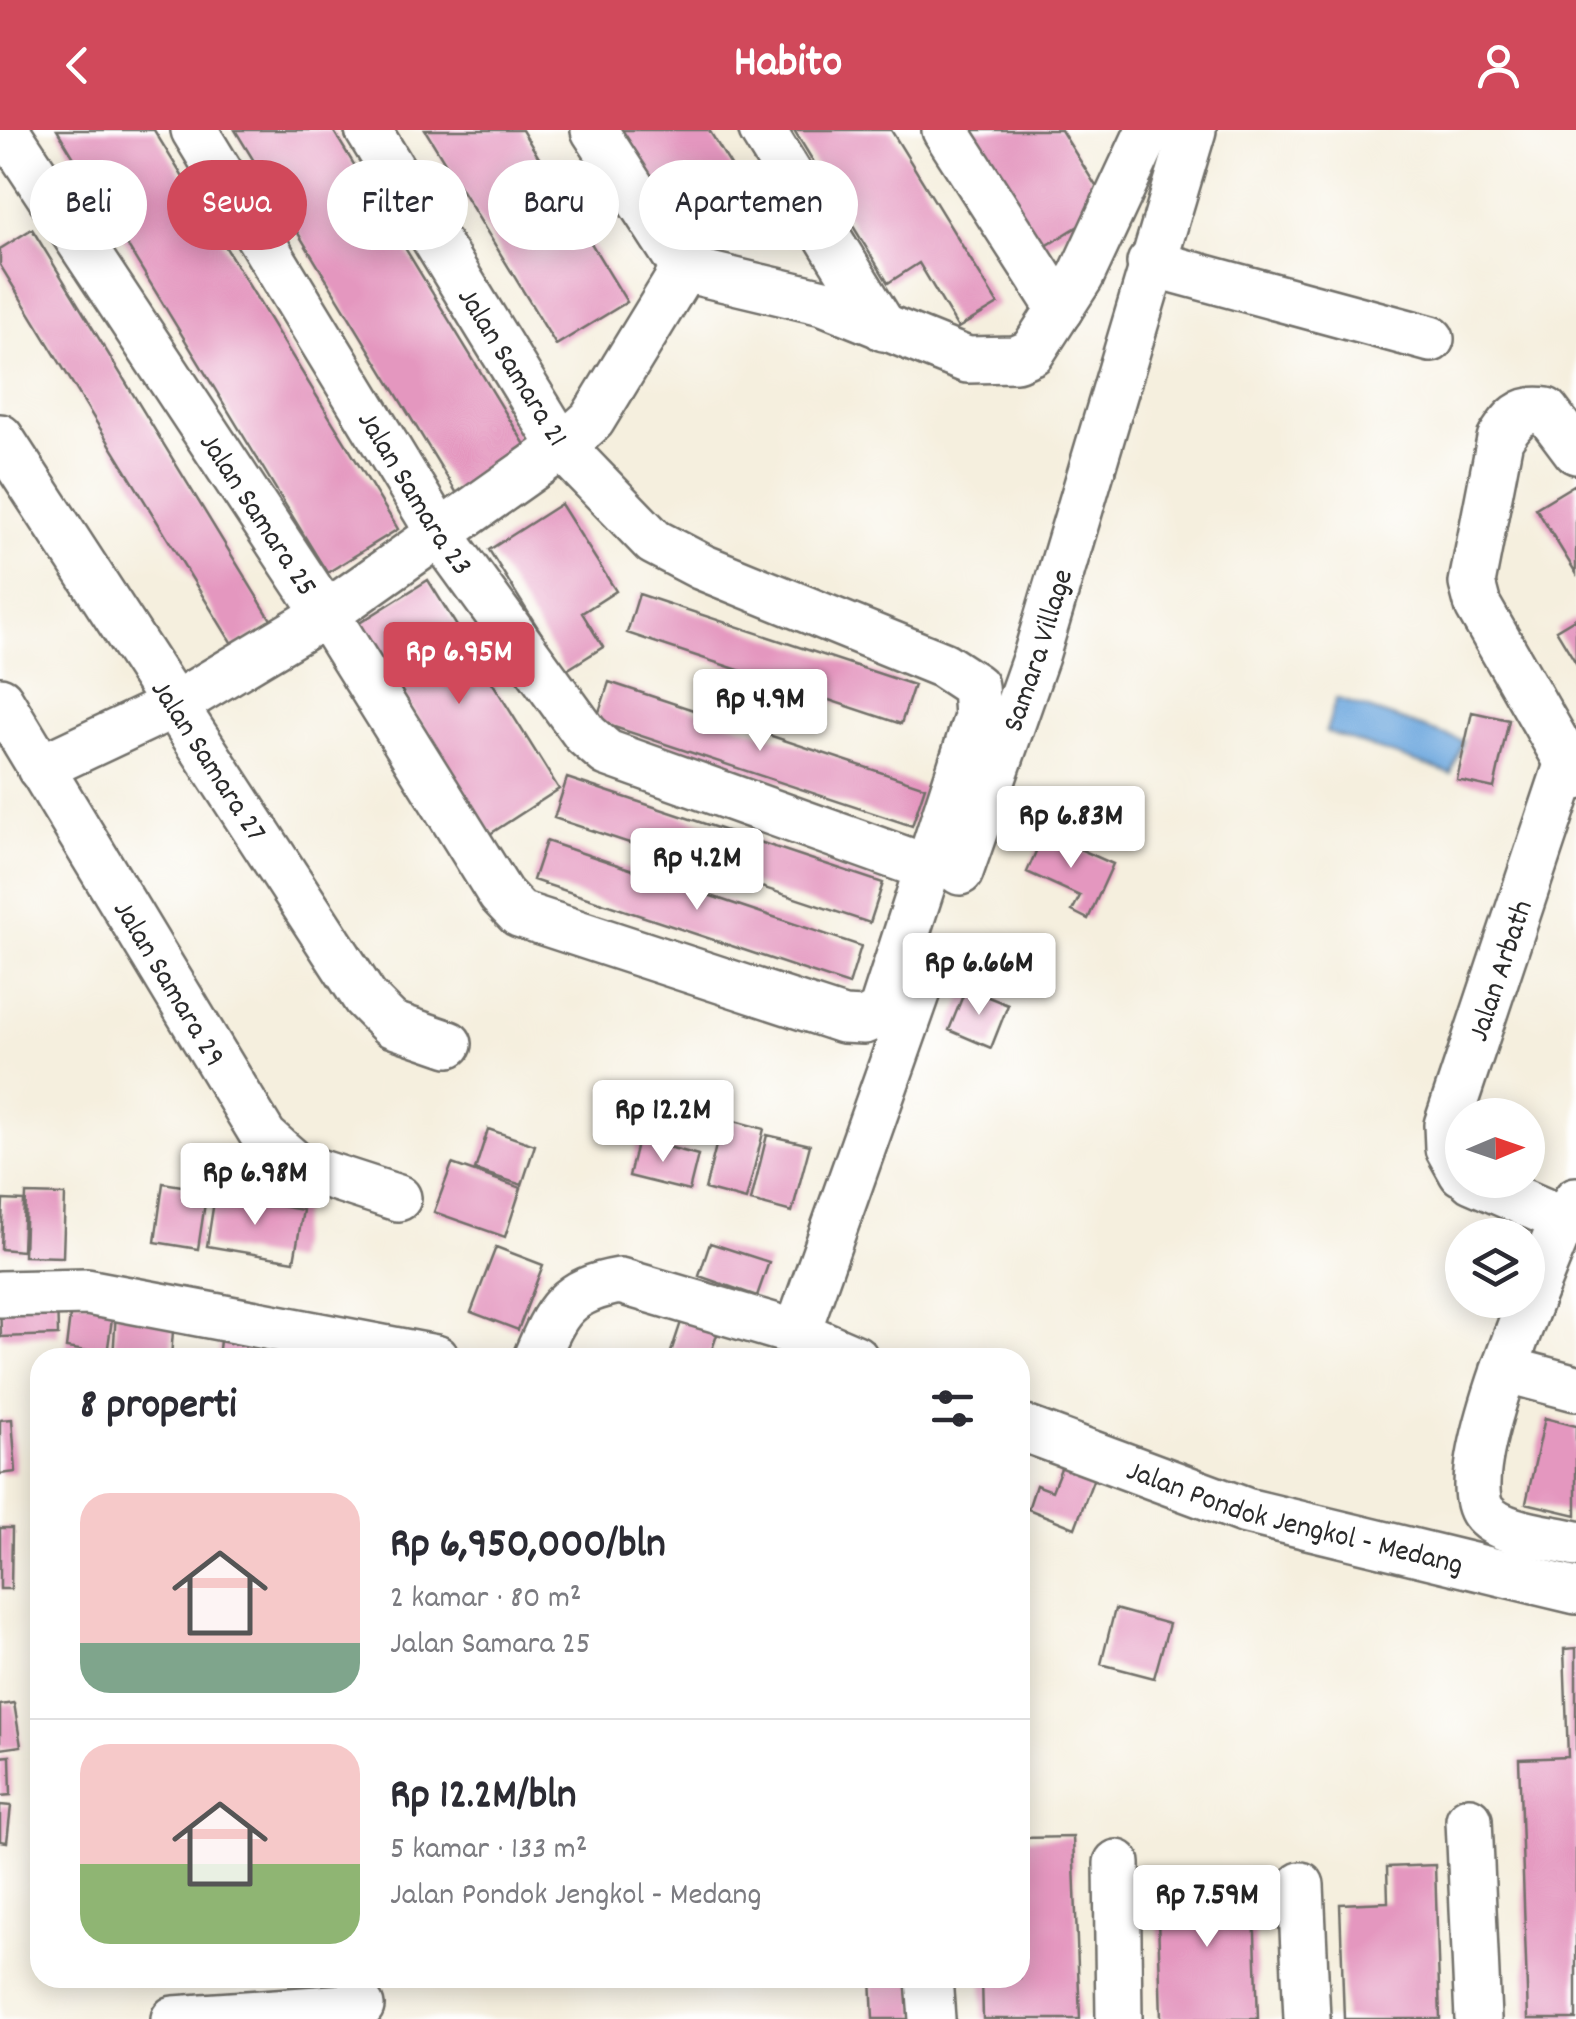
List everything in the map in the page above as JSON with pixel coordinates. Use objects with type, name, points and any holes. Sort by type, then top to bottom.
[{"type":"street","name":"Jalan Samara 25","points":[[6,130],[326,614],[501,896],[519,914],[844,1020],[864,1021],[881,1012],[931,868]]},
{"type":"street","name":"Jalan Samara 23","points":[[194,130],[440,534],[586,735],[607,752],[931,868]]},
{"type":"street","name":"Jalan Samara 21","points":[[368,130],[562,447],[654,542],[702,567],[943,666],[975,686],[977,717],[931,868]]},
{"type":"street","points":[[594,130],[684,269],[823,302],[967,360],[997,363],[1032,352],[1081,276],[1137,137]]},
{"type":"street","points":[[762,130],[884,328]]},
{"type":"street","points":[[946,130],[1060,309]]},
{"type":"street","name":"Samara Village","points":[[797,1334],[1036,656],[1150,263],[1193,130]]},
{"type":"street","points":[[1150,263],[1431,339]]},
{"type":"street","points":[[40,768],[176,704],[326,614],[562,447],[592,420],[684,269]]},
{"type":"street","points":[[1568,438],[1546,411],[1530,408],[1513,418],[1500,439],[1472,583],[1478,606],[1572,771]]},
{"type":"street","name":"Jalan Samara 27","points":[[0,438],[375,1011],[391,1024],[449,1044]]},
{"type":"street","name":"Jalan Samara 29","points":[[0,700],[264,1137],[296,1165],[398,1198]]},
{"type":"street","name":"Jalan Arbath","points":[[1457,1098],[1572,771]]},
{"type":"street","points":[[1522,1198],[1572,1216],[1504,1369],[1474,1481],[1482,1510],[1497,1524],[1576,1544]]},
{"type":"street","points":[[540,1348],[556,1309],[594,1286],[620,1281],[797,1334],[830,1348]]},
{"type":"street","points":[[0,1294],[87,1292],[383,1348]]},
{"type":"street","points":[[1504,1369],[1576,1388]]},
{"type":"street","name":"Jalan Pondok Jengkol - Medang","points":[[1030,1430],[1246,1511],[1576,1591]]},
{"type":"street","points":[[1469,1820],[1478,2019]]},
{"type":"street","points":[[1117,1863],[1119,2019]]},
{"type":"street","points":[[1301,1885],[1307,2019]]},
{"type":"street","points":[[930,1988],[932,2019]]},
{"type":"street","points":[[174,2019],[362,2001]]},
{"type":"water","points":[[1336,698],[1463,741],[1451,774],[1326,732]]},
{"type":"building","points":[[57,130],[154,130],[172,160],[167,160],[167,250],[227,250],[398,529],[327,573],[130,250],[147,250],[147,160],[75,160]]},
{"type":"building","points":[[235,130],[333,130],[351,160],[327,160],[327,250],[406,250],[535,461],[464,505],[307,248],[307,160],[253,160]]},
{"type":"building","points":[[425,130],[522,130],[540,160],[488,160],[488,233],[468,201],[468,160],[443,160]]},
{"type":"building","points":[[612,130],[709,130],[728,160],[639,160],[639,175]]},
{"type":"building","points":[[794,130],[891,130],[998,304],[958,328],[919,263],[888,283],[858,234],[858,160],[812,160]]},
{"type":"building","points":[[964,130],[1061,130],[1109,207],[1038,251]]},
{"type":"building","points":[[30,230],[30,250],[45,250],[273,623],[234,647],[0,265],[0,249]]},
{"type":"building","points":[[498,250],[595,250],[627,302],[556,345]]},
{"type":"building","points":[[1574,485],[1576,489],[1576,573],[1536,508]]},
{"type":"building","points":[[561,504],[616,591],[582,613],[603,647],[565,671],[489,550]]},
{"type":"building","points":[[428,580],[559,789],[490,834],[358,624]]},
{"type":"building","points":[[639,594],[914,685],[901,724],[627,633]]},
{"type":"building","points":[[1576,618],[1576,663],[1556,630]]},
{"type":"building","points":[[609,682],[925,787],[912,826],[596,721]]},
{"type":"building","points":[[1472,712],[1509,720],[1494,788],[1457,780]]},
{"type":"building","points":[[567,778],[883,883],[870,923],[554,818]]},
{"type":"building","points":[[1044,833],[1113,864],[1088,919],[1072,911],[1080,896],[1027,872]]},
{"type":"building","points":[[546,841],[861,946],[849,985],[533,880]]},
{"type":"building","points":[[966,988],[1008,1005],[991,1048],[949,1030]]},
{"type":"building","points":[[723,1118],[764,1129],[746,1200],[705,1189]]},
{"type":"building","points":[[488,1129],[535,1145],[522,1185],[475,1170]]},
{"type":"building","points":[[767,1135],[810,1145],[792,1212],[751,1201]]},
{"type":"building","points":[[638,1139],[698,1155],[689,1191],[629,1176]]},
{"type":"building","points":[[452,1164],[521,1188],[505,1237],[434,1212]]},
{"type":"building","points":[[163,1183],[207,1190],[198,1249],[155,1242]]},
{"type":"building","points":[[26,1194],[65,1195],[63,1257],[24,1256]]},
{"type":"building","points":[[215,1195],[303,1210],[294,1261],[207,1246]]},
{"type":"building","points":[[3,1200],[24,1201],[22,1251],[1,1249]]},
{"type":"building","points":[[710,1243],[769,1262],[757,1296],[699,1276]]},
{"type":"building","points":[[496,1247],[543,1265],[518,1330],[471,1312]]},
{"type":"building","points":[[57,1295],[58,1335],[1,1337],[0,1297]]},
{"type":"building","points":[[72,1299],[114,1305],[108,1348],[66,1348]]},
{"type":"building","points":[[116,1312],[174,1317],[172,1348],[114,1348]]},
{"type":"building","points":[[683,1316],[719,1329],[712,1348],[672,1348]]},
{"type":"building","points":[[220,1340],[294,1344],[294,1348],[219,1348]]},
{"type":"building","points":[[1545,1418],[1576,1426],[1576,1515],[1526,1503]]},
{"type":"building","points":[[12,1419],[16,1472],[0,1474],[0,1420]]},
{"type":"building","points":[[1063,1463],[1095,1475],[1075,1528],[1030,1510],[1036,1485],[1052,1491]]},
{"type":"building","points":[[0,1528],[12,1528],[11,1589],[0,1589]]},
{"type":"building","points":[[1115,1609],[1169,1624],[1154,1678],[1101,1664]]},
{"type":"building","points":[[1576,1648],[1576,2019],[1528,2019],[1519,1759],[1568,1757],[1564,1649]]},
{"type":"building","points":[[14,1703],[21,1746],[0,1749],[0,1705]]},
{"type":"building","points":[[10,1756],[11,1795],[0,1796],[0,1757]]},
{"type":"building","points":[[0,1805],[11,1806],[7,1842],[0,1841]]},
{"type":"building","points":[[1073,1837],[1080,2019],[983,2019],[982,1988],[1030,1988],[1030,1838]]},
{"type":"building","points":[[1435,1865],[1440,2019],[1344,2019],[1340,1904],[1388,1902],[1387,1867]]},
{"type":"building","points":[[1253,1878],[1258,2019],[1161,2019],[1157,1882]]},
{"type":"building","points":[[871,1988],[915,1988],[917,2019],[873,2019]]}]
